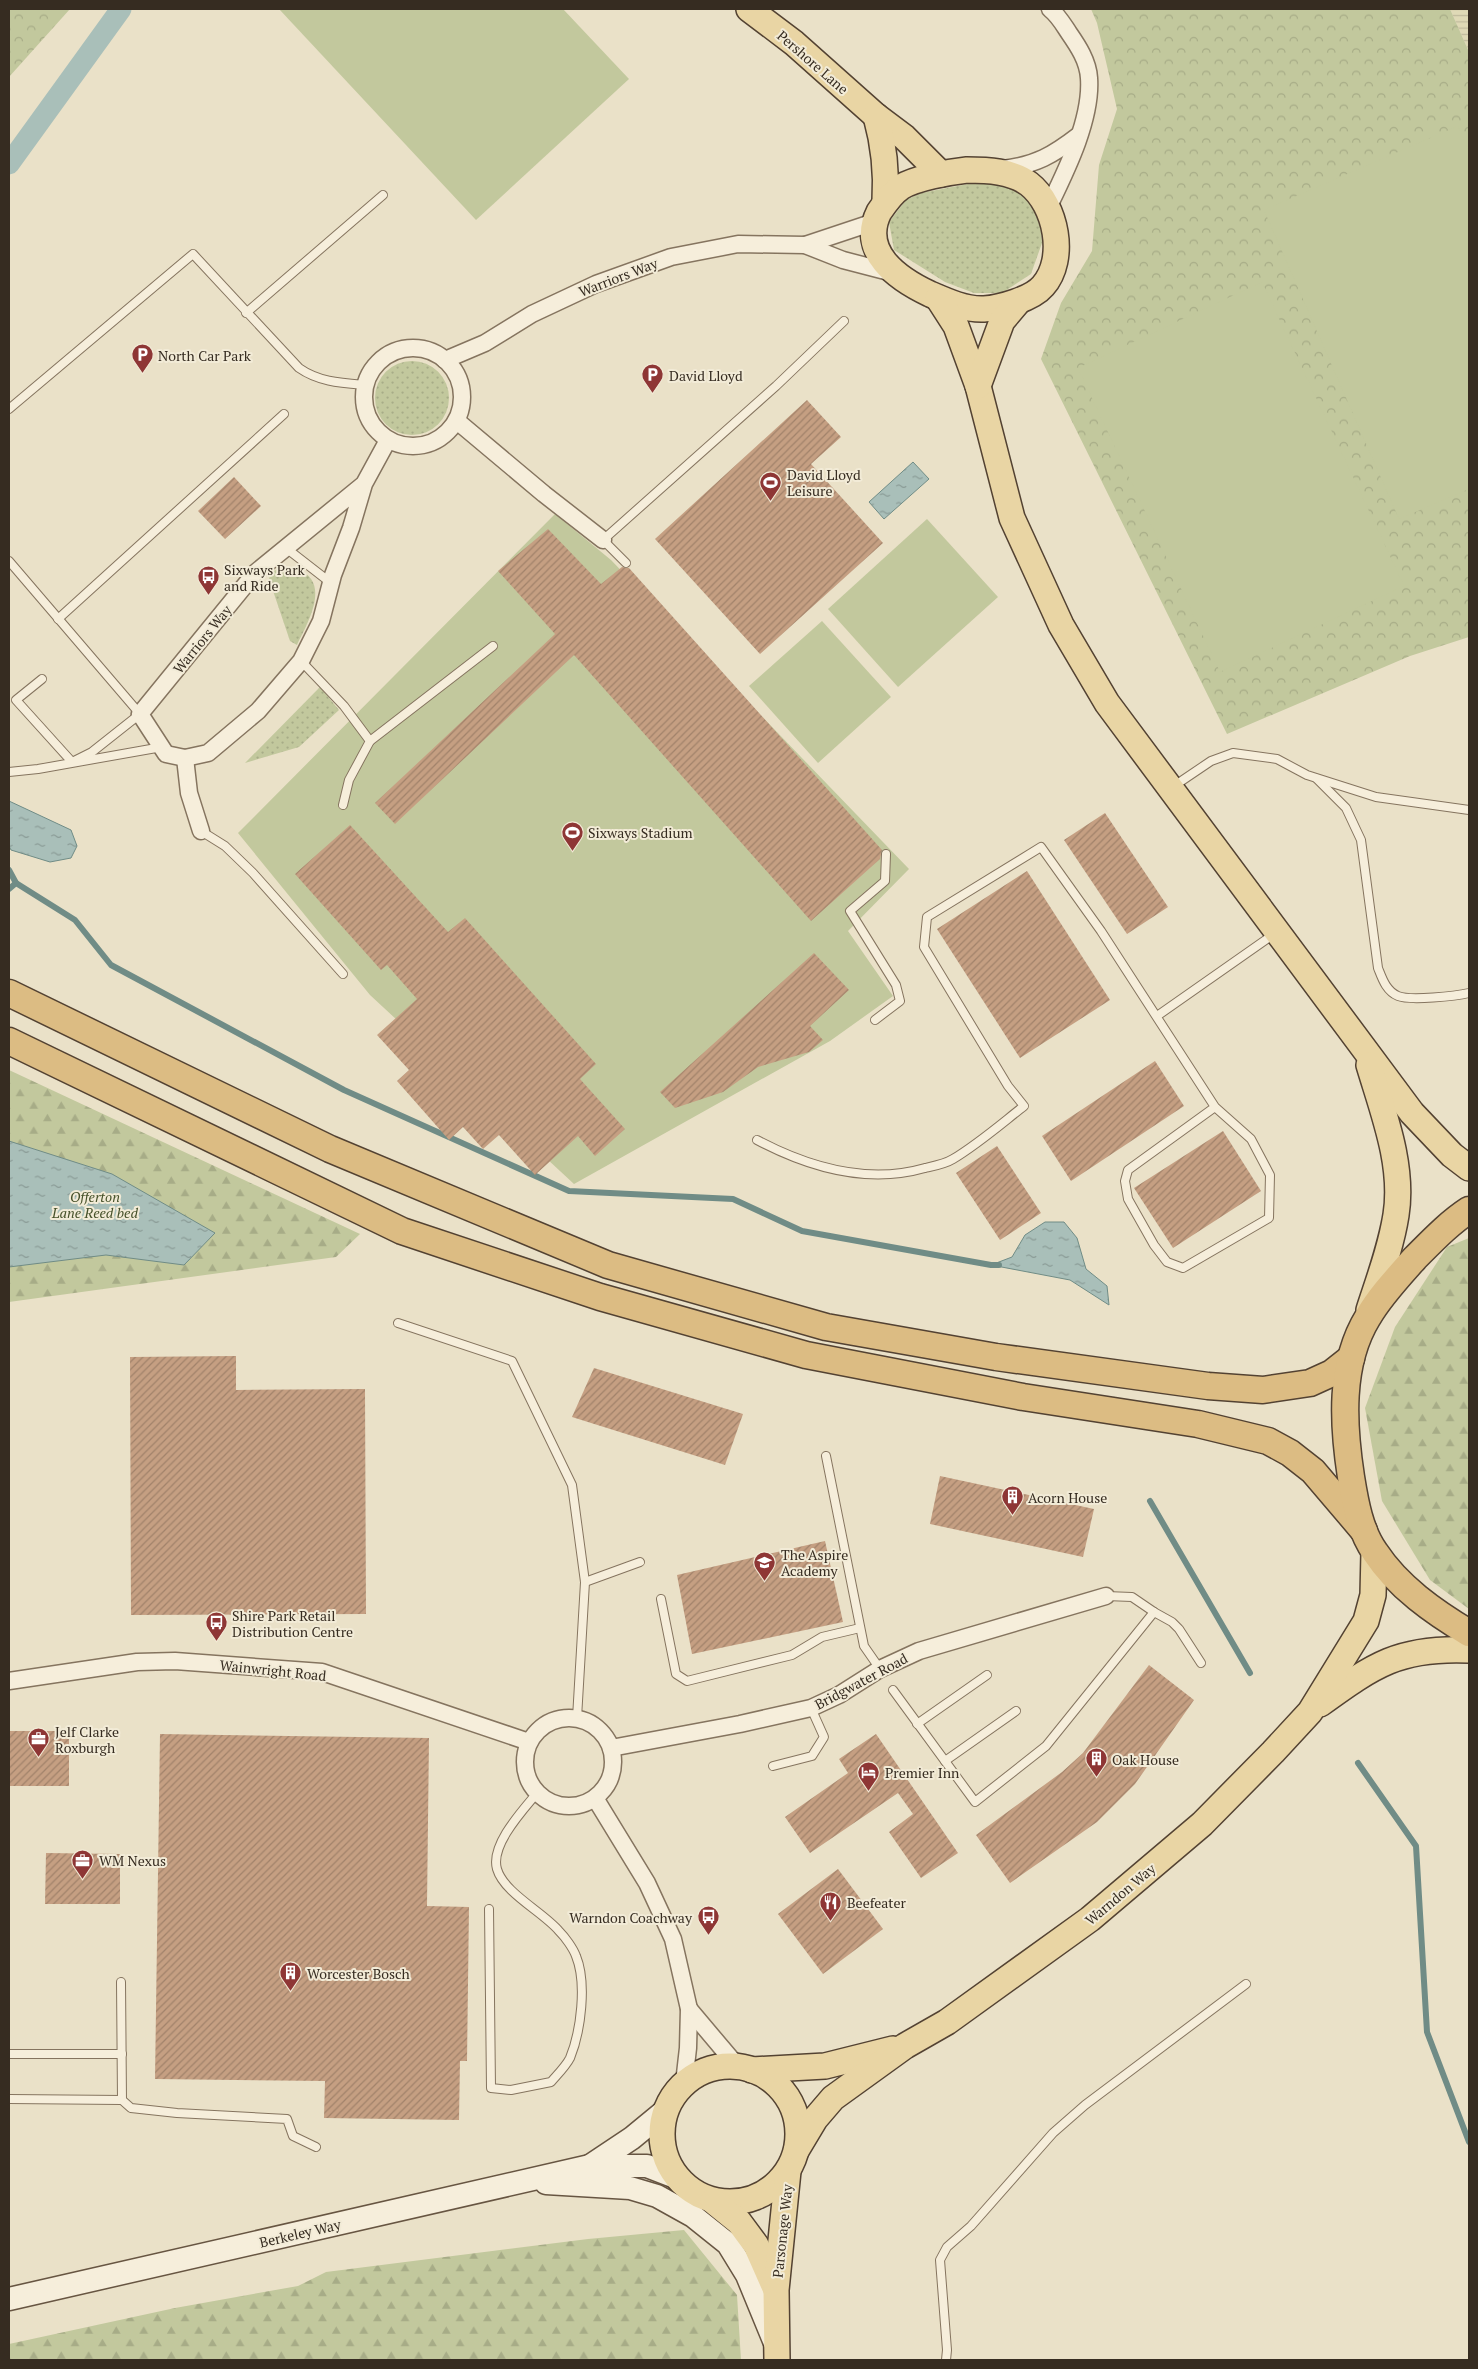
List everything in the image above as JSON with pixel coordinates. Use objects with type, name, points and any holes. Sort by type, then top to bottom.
[{"type":"highway","points":[[9,993],[330,1149],[608,1265],[826,1326],[996,1357],[1208,1386],[1263,1390],[1310,1383],[1332,1373],[1351,1358]]},
{"type":"highway","points":[[9,1041],[402,1231],[600,1298],[806,1355],[1023,1397],[1198,1424],[1268,1441],[1290,1453],[1314,1471],[1407,1589],[1440,1616],[1469,1633]]},
{"type":"highway","points":[[1369,1541],[1354,1491],[1345,1436],[1345,1406],[1351,1358],[1367,1318],[1403,1271],[1439,1234],[1469,1210]]},
{"type":"main road","name":"Pershore Lane","points":[[749,9],[794,43],[876,116],[904,137],[941,174]]},
{"type":"main road","points":[[876,116],[884,143],[886,174],[874,241],[881,259],[893,273],[938,298],[961,306],[984,309],[1018,302]]},
{"type":"main road","points":[[880,212],[902,186],[941,174],[967,170],[993,170],[1028,184],[1048,206],[1054,224],[1056,243],[1052,267],[1043,287],[1018,302],[1002,321],[978,386]]},
{"type":"main road","points":[[938,298],[956,326],[978,386],[1012,518],[1061,625],[1107,703],[1412,1113],[1452,1155],[1469,1168]]},
{"type":"main road","points":[[1365,1051],[1386,1120],[1396,1169],[1397,1213],[1390,1245],[1367,1318]]},
{"type":"main road","name":"Warndon Way","points":[[1310,1712],[1366,1621],[1373,1595],[1369,1541]]},
{"type":"main road","name":"Warndon Way","points":[[793,2160],[815,2119],[833,2098],[905,2046],[947,2022],[1090,1919],[1202,1824],[1310,1712],[1364,1672],[1395,1658],[1423,1651],[1469,1650]]},
{"type":"main road","name":"Warndon Way","points":[[745,2068],[825,2066],[905,2046]]},
{"type":"main road","points":[[730,2066],[745,2068],[774,2082],[790,2101],[798,2124],[793,2160],[774,2188],[755,2198],[734,2203],[713,2201],[695,2194],[678,2178],[668,2160],[663,2144],[663,2124],[666,2110],[673,2096],[684,2083],[707,2070],[730,2066]]},
{"type":"main road","name":"Berkeley Way","points":[[590,2166],[632,2138],[666,2110]]},
{"type":"main road","name":"Parsonage Way","points":[[777,2355],[776,2290],[793,2160]]},
{"type":"main road","name":"Berkeley Way","points":[[9,2299],[590,2166],[647,2166],[678,2178]]},
{"type":"main road","points":[[524,2182],[630,2188],[657,2196],[693,2216],[728,2244],[747,2276],[777,2355]]},
{"type":"main road","name":"Parsonage Way","points":[[713,2201],[739,2222],[756,2245],[776,2290]]},
{"type":"street","points":[[1048,206],[1079,135],[1088,106],[1089,78],[1082,51],[1057,14],[1050,9]]},
{"type":"street","points":[[993,170],[1027,166],[1057,151],[1079,135]]},
{"type":"street","name":"Warriors Way","points":[[805,245],[880,212]]},
{"type":"street","name":"Warriors Way","points":[[445,360],[485,343],[532,314],[596,284],[671,257],[738,244],[805,245],[843,260],[893,273]]},
{"type":"street","points":[[415,348],[431,351],[445,360],[454,369],[461,388],[462,408],[457,421],[442,438],[432,443],[409,446],[388,440],[378,432],[368,416],[364,397],[366,385],[372,370],[384,358],[398,350],[415,348]]},
{"type":"street","points":[[457,421],[602,540]]},
{"type":"street","name":"Warriors Way","points":[[185,758],[208,753],[251,717],[300,661],[321,621],[331,582],[351,528],[364,484],[388,440]]},
{"type":"street","name":"Warriors Way","points":[[140,714],[255,573],[364,484]]},
{"type":"street","points":[[140,714],[166,754],[185,758],[189,794],[201,832]]},
{"type":"street","name":"Bridgwater Road","points":[[611,1748],[740,1724],[811,1708],[839,1695],[880,1669],[919,1651],[1106,1596]]},
{"type":"street","name":"Wainwright Road","points":[[9,1681],[137,1662],[175,1661],[322,1672],[529,1742]]},
{"type":"street","points":[[562,1718],[577,1718],[598,1728],[611,1748],[613,1762],[611,1776],[605,1788],[595,1798],[582,1804],[570,1806],[557,1805],[537,1793],[528,1780],[524,1768],[525,1754],[529,1742],[537,1731],[549,1722],[562,1718]]},
{"type":"street","points":[[595,1798],[647,1883],[673,1940],[689,2009],[688,2048],[684,2083]]},
{"type":"street","points":[[689,2009],[745,2068]]},
{"type":"lane","points":[[246,312],[383,194]]},
{"type":"lane","points":[[9,409],[193,254],[271,341],[310,376],[330,382],[366,385]]},
{"type":"lane","points":[[626,564],[602,540],[776,386],[844,321]]},
{"type":"lane","points":[[58,619],[284,414]]},
{"type":"lane","points":[[286,548],[331,582]]},
{"type":"lane","points":[[9,561],[140,714],[92,752],[72,762]]},
{"type":"lane","points":[[342,806],[349,780],[370,741],[493,646]]},
{"type":"lane","points":[[300,661],[344,706],[370,741]]},
{"type":"lane","points":[[42,679],[16,700],[72,762]]},
{"type":"lane","points":[[9,772],[38,770],[72,762],[162,747]]},
{"type":"lane","points":[[1170,788],[1211,761],[1233,753],[1277,759],[1316,778],[1376,797],[1469,810]]},
{"type":"lane","points":[[1316,778],[1346,808],[1361,840],[1378,968],[1386,986],[1399,996],[1451,997],[1469,993]]},
{"type":"lane","points":[[201,832],[225,846],[252,873],[343,974]]},
{"type":"lane","points":[[757,1140],[786,1155],[819,1167],[856,1174],[886,1175],[916,1171],[953,1159],[1024,1106],[1008,1086],[924,946],[927,916],[1041,847],[1157,1016],[1215,1107],[1251,1139],[1270,1175],[1269,1218],[1183,1268],[1167,1262],[1154,1245],[1128,1199],[1125,1181],[1128,1170],[1215,1107]]},
{"type":"lane","points":[[875,1020],[900,1001],[896,985],[850,911],[885,881],[886,854]]},
{"type":"lane","points":[[1157,1016],[1278,932]]},
{"type":"lane","points":[[398,1323],[512,1362],[572,1485],[585,1582],[577,1718]]},
{"type":"lane","points":[[826,1456],[864,1646],[880,1669]]},
{"type":"lane","points":[[585,1582],[640,1562]]},
{"type":"lane","points":[[1106,1596],[1132,1597],[1172,1622],[1179,1629],[1201,1663]]},
{"type":"lane","points":[[661,1599],[676,1674],[687,1681],[792,1655],[822,1637],[860,1628]]},
{"type":"lane","points":[[892,1690],[975,1802],[1046,1746],[1154,1612]]},
{"type":"lane","points":[[917,1724],[987,1674]]},
{"type":"lane","points":[[773,1766],[812,1756],[824,1737],[811,1708]]},
{"type":"lane","points":[[945,1761],[1016,1711]]},
{"type":"lane","points":[[489,1909],[491,2088],[511,2090],[551,2082],[569,2059],[580,2022],[581,1987],[576,1956],[559,1931],[508,1887],[497,1869],[498,1854],[508,1829],[537,1793]]},
{"type":"lane","points":[[121,1982],[122,2100]]},
{"type":"lane","points":[[946,2360],[947,2350],[940,2260],[947,2247],[971,2226],[1053,2133],[1085,2105],[1246,1984]]},
{"type":"lane","points":[[9,2054],[122,2054]]},
{"type":"lane","points":[[9,2099],[122,2100],[131,2108],[178,2113],[287,2119],[293,2136],[316,2147]]},
{"type":"shaded area","points":[[1450,9],[1469,9],[1469,52]]},
{"type":"green space","points":[[9,9],[70,9],[9,77]]},
{"type":"green space","points":[[279,9],[563,9],[629,79],[476,220]]},
{"type":"green space","points":[[1091,9],[1450,9],[1469,52],[1469,637],[1410,656],[1227,734],[1041,359],[1061,303],[1092,251],[1099,165],[1117,109],[1097,23]]},
{"type":"green space","points":[[1458,126],[1469,151],[1469,489],[1399,519],[1264,210]]},
{"type":"green space","points":[[973,183],[1004,183],[1027,199],[1041,221],[1042,243],[1031,274],[1002,293],[974,293],[945,282],[894,250],[889,222],[906,200],[921,193]]},
{"type":"green space","points":[[1262,282],[1404,586],[1220,672],[1078,368]]},
{"type":"green space","points":[[405,361],[419,361],[433,367],[443,377],[449,391],[449,405],[443,419],[433,429],[419,435],[405,435],[391,429],[381,419],[375,405],[375,391],[381,377],[391,367]]},
{"type":"green space","name":"Sixways Stadium","points":[[555,514],[611,560],[909,869],[848,931],[893,996],[830,1041],[574,1184],[370,995],[238,833]]},
{"type":"green space","points":[[927,519],[998,597],[898,687],[828,609]]},
{"type":"green space","points":[[281,568],[301,571],[310,577],[314,586],[314,606],[297,645],[290,641],[269,579],[271,572]]},
{"type":"green space","points":[[822,621],[891,697],[818,763],[749,686]]},
{"type":"green space","points":[[320,687],[339,710],[299,747],[245,763]]},
{"type":"green space","name":"Offerton Lane Reed bed","points":[[9,1070],[360,1234],[336,1257],[9,1302]]},
{"type":"green space","points":[[1469,1238],[1469,1609],[1430,1580],[1382,1501],[1365,1408],[1395,1327],[1447,1247]]},
{"type":"green space","points":[[684,2230],[737,2295],[741,2360],[9,2360],[9,2344],[175,2308],[298,2286],[326,2272],[588,2239]]},
{"type":"water","points":[[913,462],[929,479],[884,519],[869,502]]},
{"type":"water","points":[[9,801],[71,830],[77,846],[71,858],[50,862],[11,850],[9,846]]},
{"type":"water","points":[[9,1141],[112,1174],[215,1233],[184,1265],[106,1255],[9,1267]]},
{"type":"water","points":[[1045,1222],[1064,1222],[1077,1238],[1086,1269],[1107,1286],[1109,1305],[1070,1280],[991,1265],[1012,1257],[1025,1235]]},
{"type":"building","name":"David Lloyd Leisure","points":[[807,400],[841,437],[811,464],[883,543],[760,654],[655,539]]},
{"type":"building","points":[[234,477],[261,506],[225,539],[198,511]]},
{"type":"building","points":[[548,529],[601,584],[622,567],[629,568],[882,850],[880,859],[811,921],[574,655],[395,824],[375,803],[555,634],[498,571]]},
{"type":"building","points":[[1105,813],[1168,907],[1127,934],[1064,840]]},
{"type":"building","points":[[350,825],[448,932],[465,918],[596,1064],[580,1079],[625,1129],[595,1156],[578,1136],[535,1175],[499,1135],[483,1149],[463,1127],[449,1140],[397,1081],[409,1070],[377,1035],[417,999],[387,965],[381,970],[295,874]]},
{"type":"building","points":[[1027,871],[1110,1000],[1020,1058],[937,929]]},
{"type":"building","points":[[814,953],[849,990],[810,1026],[823,1040],[809,1052],[758,1067],[723,1092],[675,1108],[660,1092]]},
{"type":"building","points":[[1155,1061],[1184,1106],[1071,1181],[1042,1136]]},
{"type":"building","points":[[1223,1131],[1261,1191],[1173,1248],[1134,1188]]},
{"type":"building","points":[[997,1146],[1041,1213],[1000,1240],[956,1173]]},
{"type":"building","points":[[236,1356],[236,1390],[365,1389],[366,1614],[131,1615],[130,1357]]},
{"type":"building","points":[[594,1368],[743,1414],[725,1465],[572,1417]]},
{"type":"building","name":"Acorn House","points":[[940,1476],[1094,1509],[1083,1557],[930,1524]]},
{"type":"building","points":[[825,1541],[843,1622],[692,1654],[677,1575]]},
{"type":"building","name":"Oak House","points":[[1149,1665],[1194,1700],[1135,1784],[1097,1822],[1010,1883],[976,1835],[1062,1772],[1083,1753]]},
{"type":"building","name":"Jelf Clarke Roxburgh","points":[[9,1731],[69,1731],[69,1786],[9,1786]]},
{"type":"building","name":"Worcester Bosch","points":[[160,1734],[429,1738],[427,1906],[469,1907],[467,2061],[460,2061],[459,2120],[324,2118],[325,2081],[155,2079]]},
{"type":"building","name":"Premier Inn","points":[[876,1734],[958,1853],[921,1878],[889,1832],[913,1814],[898,1793],[810,1853],[785,1817],[848,1773],[839,1759]]},
{"type":"building","name":"WM Nexus","points":[[46,1853],[120,1854],[120,1904],[45,1904]]},
{"type":"building","name":"Beefeater","points":[[838,1869],[883,1929],[823,1974],[778,1914]]},
{"type":"waterway","points":[[9,164],[121,9]]},
{"type":"waterway","points":[[9,870],[16,883],[75,920],[111,965],[344,1090],[569,1191],[733,1199],[802,1231],[999,1265]]},
{"type":"waterway","points":[[9,889],[16,883]]},
{"type":"waterway","points":[[1150,1501],[1250,1673]]},
{"type":"waterway","points":[[1358,1763],[1416,1846],[1427,2032],[1469,2142]]},
{"type":"place","name":"North Car Park","points":[[142,374]]},
{"type":"place","name":"David Lloyd","points":[[653,394]]},
{"type":"place","name":"David Lloyd Leisure","points":[[771,501]]},
{"type":"place","name":"Sixways Park and Ride","points":[[208,596]]},
{"type":"place","name":"Sixways Stadium","points":[[572,851]]},
{"type":"place","name":"Acorn House","points":[[1012,1516]]},
{"type":"place","name":"The Aspire Academy","points":[[765,1581]]},
{"type":"place","name":"Shire Park Retail Distribution Centre","points":[[216,1642]]},
{"type":"place","name":"Jelf Clarke Roxburgh","points":[[39,1758]]},
{"type":"place","name":"Oak House","points":[[1096,1778]]},
{"type":"place","name":"Premier Inn","points":[[869,1791]]},
{"type":"place","name":"WM Nexus","points":[[83,1879]]},
{"type":"place","name":"Beefeater","points":[[831,1921]]},
{"type":"place","name":"Warndon Coachway","points":[[708,1936]]},
{"type":"place","name":"Worcester Bosch","points":[[291,1992]]}]
